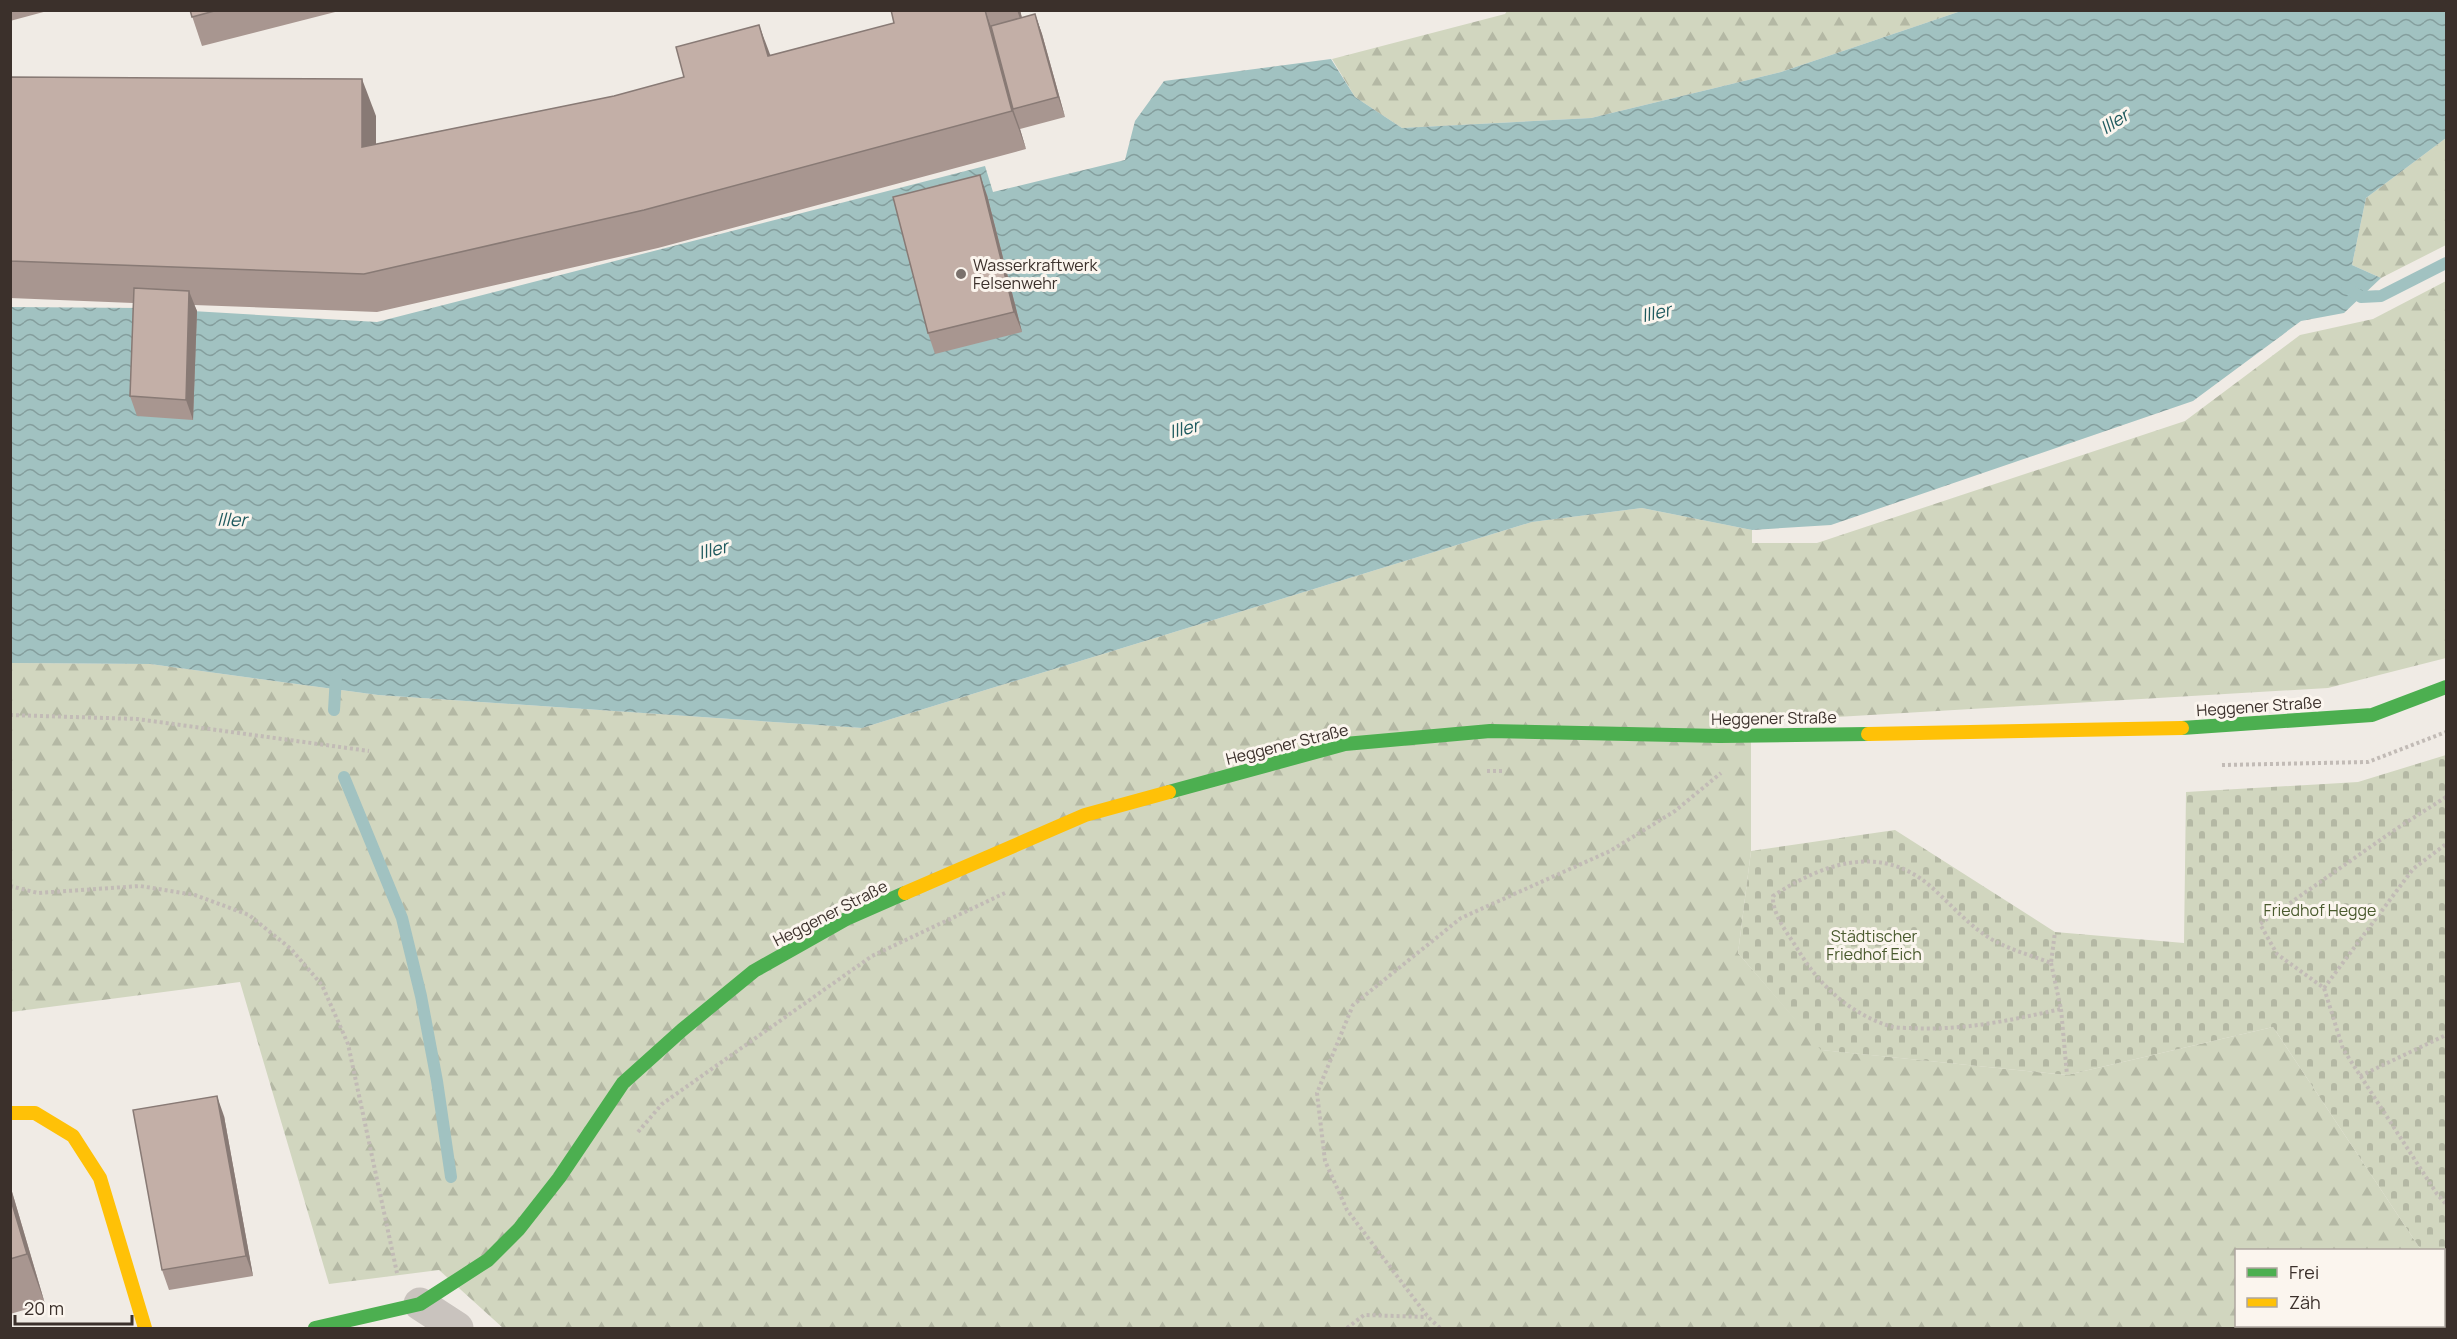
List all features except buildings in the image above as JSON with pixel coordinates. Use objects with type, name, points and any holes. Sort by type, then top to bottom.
[{"type":"street","name":"Heggener Straße","points":[[315,1329],[412,1305],[488,1260],[511,1237],[559,1178],[624,1083],[682,1030],[754,971],[848,918],[1085,815],[1333,747],[1356,743],[1490,731],[1720,736],[2160,729],[2372,715],[2446,687]]},
{"type":"street","points":[[10,1113],[34,1113],[73,1136],[100,1178],[145,1329]]},
{"type":"street","points":[[412,1305],[457,1329]]},
{"type":"path","points":[[10,715],[137,719],[369,751]]},
{"type":"path","points":[[2216,765],[2368,762],[2446,732]]},
{"type":"path","points":[[1440,1329],[1428,1317],[1347,1210],[1325,1161],[1317,1093],[1353,1005],[1461,918],[1610,851],[1675,811],[1727,769],[1717,769]]},
{"type":"path","points":[[1486,771],[1510,771]]},
{"type":"path","points":[[2446,797],[2260,924],[2277,954],[2324,988],[2343,1049],[2437,1194],[2446,1204]]},
{"type":"path","points":[[2324,988],[2413,869],[2446,844]]},
{"type":"path","points":[[2051,963],[1989,938],[1928,884],[1893,864],[1860,860],[1799,879],[1773,896],[1773,904],[1781,923],[1814,975],[1843,1003],[1891,1027],[1932,1029],[2003,1022],[2061,1010]]},
{"type":"path","points":[[10,886],[38,893],[140,886],[195,895],[249,915],[291,949],[322,985],[348,1044],[412,1305]]},
{"type":"path","points":[[633,1137],[662,1104],[872,957],[1010,891]]},
{"type":"path","points":[[2055,932],[2051,963],[2061,1010],[2067,1075]]},
{"type":"path","points":[[2360,1076],[2446,1035]]},
{"type":"path","points":[[1347,1329],[1364,1315],[1428,1317]]},
{"type":"green space","points":[[1507,11],[1961,11],[1781,72],[1591,118],[1402,128],[1355,97],[1332,59],[1505,14]]},
{"type":"green space","points":[[2446,138],[2446,245],[2381,278],[2352,265],[2366,198]]},
{"type":"green space","points":[[2446,281],[2446,658],[2328,688],[1751,722],[1751,851],[1738,953],[1822,1050],[2067,1075],[2273,1027],[2420,1249],[2235,1249],[2235,1327],[2445,1327],[2445,1287],[2446,1328],[503,1328],[439,1270],[329,1284],[240,982],[11,1012],[10,663],[150,664],[378,695],[862,728],[1532,522],[1642,508],[1752,530],[1752,543],[1817,543],[2185,421],[2300,335],[2373,319]]},
{"type":"green space","points":[[2446,755],[2446,1289],[2445,1249],[2420,1249],[2273,1027],[2067,1075],[1821,1050],[1738,953],[1751,851],[1895,830],[2055,932],[2184,943],[2186,792],[2358,782]]},
{"type":"water","name":"Iller","points":[[1961,11],[2446,11],[2446,138],[2366,198],[2352,265],[2381,278],[2344,313],[2301,321],[2193,401],[1831,525],[1752,530],[1642,508],[1532,522],[862,728],[378,695],[150,664],[11,663],[11,307],[141,308],[377,322],[985,166],[993,192],[1125,160],[1135,121],[1164,81],[1331,59],[1355,97],[1402,128],[1591,118],[1781,72]]},
{"type":"waterway","points":[[2347,288],[2361,297],[2381,296],[2446,263]]},
{"type":"waterway","points":[[334,710],[336,676]]},
{"type":"waterway","points":[[344,777],[402,918],[421,996],[437,1081],[451,1177]]},
{"type":"traffic: fast","points":[[2182,728],[2372,715],[2446,687]]},
{"type":"traffic: fast","points":[[1169,792],[1345,744],[1490,731],[1720,736],[1868,734]]},
{"type":"traffic: fast","points":[[315,1328],[420,1304],[488,1260],[519,1229],[559,1178],[623,1083],[682,1030],[754,971],[848,918],[905,893]]},
{"type":"traffic: slow","points":[[1868,734],[2182,728]]},
{"type":"traffic: slow","points":[[905,893],[1085,815],[1169,792]]},
{"type":"traffic: slow","points":[[10,1113],[35,1113],[73,1136],[100,1178],[145,1328]]},
{"type":"place","name":"Wasserkraftwerk Felsenwehr","points":[[961,274]]},
{"type":"park label","name":"Friedhof Hegge","points":[[2320,910]]},
{"type":"park label","name":"Städtischer Friedhof Eich","points":[[1874,945]]}]
